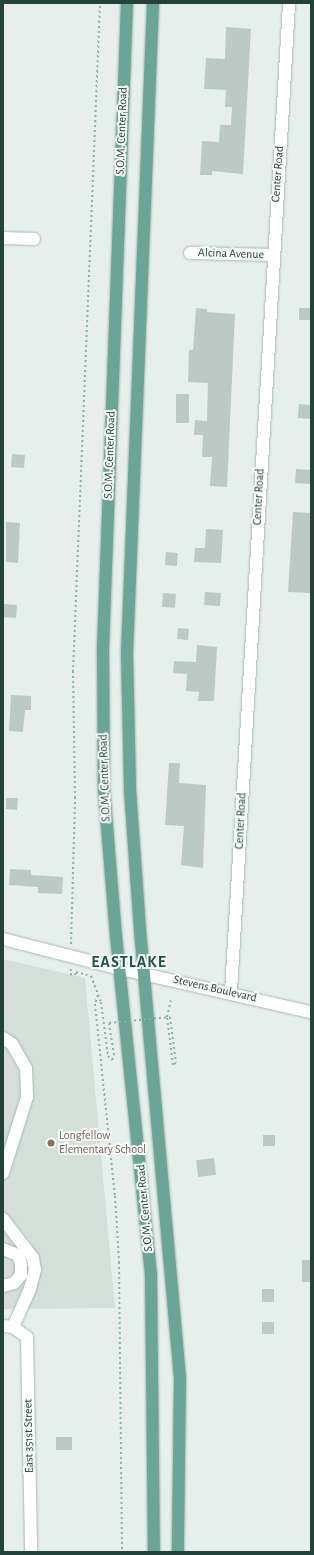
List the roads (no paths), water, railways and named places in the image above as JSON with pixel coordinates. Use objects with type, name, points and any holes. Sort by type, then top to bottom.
[{"type":"main road","name":"S.O.M. Center Road","points":[[127,3],[103,648],[104,790],[151,1275],[154,1552]]},
{"type":"main road","name":"S.O.M. Center Road","points":[[153,3],[127,654],[130,790],[180,1377],[178,1552]]},
{"type":"street","name":"Center Road","points":[[231,992],[273,255],[289,3]]},
{"type":"street","points":[[3,238],[34,239]]},
{"type":"street","name":"Alcina Avenue","points":[[190,253],[273,255]]},
{"type":"street","name":"Stevens Boulevard","points":[[3,939],[121,969],[231,992],[311,1012]]},
{"type":"street","points":[[3,1038],[12,1044],[26,1068],[27,1097],[3,1173]]},
{"type":"street","points":[[3,1219],[34,1258],[34,1270],[30,1289],[8,1326]]},
{"type":"street","points":[[3,1249],[18,1255],[21,1264],[21,1274],[14,1283],[3,1286]]},
{"type":"street","name":"East 351st Street","points":[[8,1326],[27,1337],[30,1552]]},
{"type":"place","name":"Longfellow Elementary School","points":[[51,1143]]},
{"type":"district","name":"EASTLAKE","points":[[129,962]]}]
